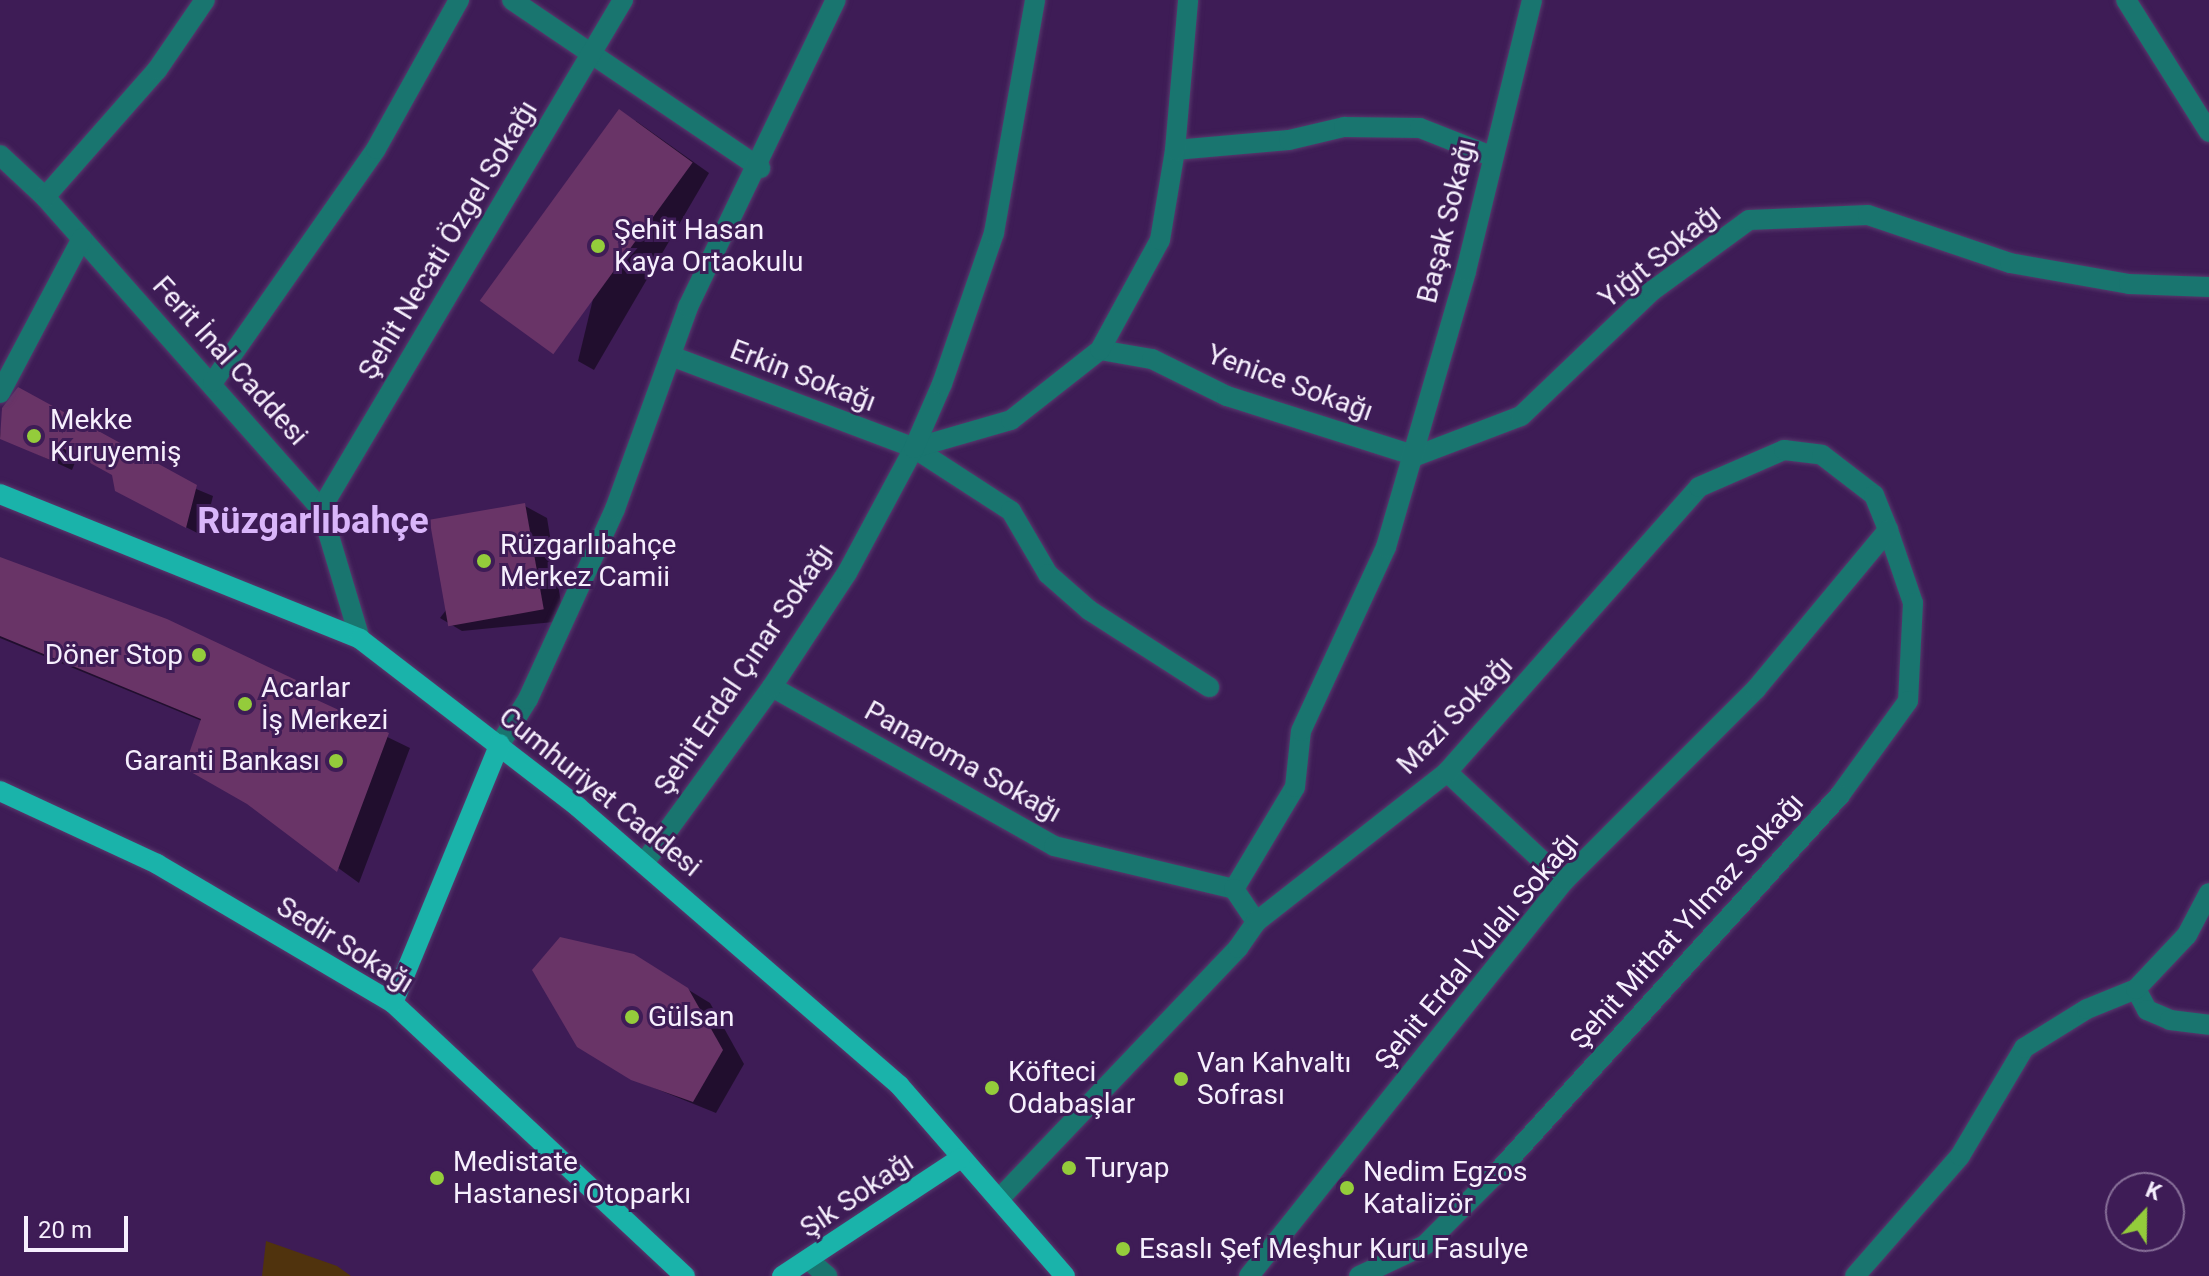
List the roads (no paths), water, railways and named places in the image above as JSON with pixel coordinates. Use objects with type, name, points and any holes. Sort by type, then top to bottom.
[{"type":"main road","name":"Cumhuriyet Caddesi","points":[[0,494],[360,639],[500,744],[644,863],[899,1085],[961,1158],[1001,1197],[1065,1276]]},
{"type":"main road","points":[[393,1003],[500,744]]},
{"type":"main road","name":"Sedir Sokağı","points":[[0,791],[157,864],[393,1003],[685,1276]]},
{"type":"main road","name":"Şık Sokağı","points":[[782,1276],[810,1261],[961,1158]]},
{"type":"street","points":[[45,197],[157,70],[205,0]]},
{"type":"street","points":[[213,382],[376,149],[459,0]]},
{"type":"street","points":[[512,0],[590,56],[760,168]]},
{"type":"street","name":"Şehit Necati Özgel Sokağı","points":[[321,509],[623,0]]},
{"type":"street","points":[[500,744],[528,699],[615,509],[688,307],[760,168],[836,0]]},
{"type":"street","name":"Şehit Erdal Çınar Sokağı","points":[[644,863],[772,687],[847,573],[914,448],[942,384],[994,233],[1035,0]]},
{"type":"street","points":[[914,448],[1011,420],[1100,350],[1160,240],[1175,150],[1188,0]]},
{"type":"street","name":"Başak Sokağı","points":[[1416,456],[1532,0]]},
{"type":"street","points":[[2126,0],[2209,132]]},
{"type":"street","points":[[1175,150],[1289,140],[1344,127],[1420,128],[1491,156]]},
{"type":"street","name":"Ferit İnal Caddesi","points":[[0,155],[45,197],[213,382],[321,509],[360,639]]},
{"type":"street","name":"Yığıt Sokağı","points":[[1416,456],[1521,416],[1652,291],[1749,220],[1868,215],[2010,263],[2129,284],[2209,287]]},
{"type":"street","points":[[0,393],[82,238]]},
{"type":"street","name":"Yenice Sokağı","points":[[1100,350],[1152,359],[1227,396],[1416,456]]},
{"type":"street","name":"Erkin Sokağı","points":[[671,356],[914,448],[1011,511],[1048,574],[1089,610],[1209,687]]},
{"type":"street","name":"Mazi Sokağı","points":[[1001,1197],[1238,948],[1256,922],[1447,772],[1699,487],[1784,450],[1822,455],[1874,495],[1888,530]]},
{"type":"street","points":[[1256,922],[1234,889],[1295,787],[1301,731],[1386,547],[1416,456]]},
{"type":"street","name":"Şehit Erdal Yulalı Sokağı","points":[[1249,1276],[1564,881],[1756,689],[1888,530]]},
{"type":"street","name":"Şehit Mithat Yılmaz Sokağı","points":[[1359,1276],[1425,1245],[1494,1176],[1840,795],[1908,701],[1913,603],[1888,530]]},
{"type":"street","name":"Panaroma Sokağı","points":[[772,687],[1054,846],[1234,889]]},
{"type":"street","points":[[1447,772],[1564,881]]},
{"type":"street","points":[[1855,1276],[1960,1156],[2024,1048],[2087,1009],[2136,989],[2187,935],[2209,893]]},
{"type":"street","points":[[2136,989],[2147,1010],[2209,1025]]},
{"type":"street","points":[[810,1261],[827,1276]]},
{"type":"place","name":"Şehit Hasan Kaya Ortaokulu","points":[[598,246]]},
{"type":"place","name":"Mekke Kuruyemiş","points":[[34,436]]},
{"type":"place","name":"Rüzgarlıbahçe Merkez Camii","points":[[484,561]]},
{"type":"place","name":"Döner Stop","points":[[199,655]]},
{"type":"place","name":"Acarlar İş Merkezi","points":[[245,704]]},
{"type":"place","name":"Garanti Bankası","points":[[336,761]]},
{"type":"place","name":"Gülsan","points":[[632,1017]]},
{"type":"place","name":"Van Kahvaltı Sofrası","points":[[1181,1079]]},
{"type":"place","name":"Köfteci Odabaşlar","points":[[992,1088]]},
{"type":"place","name":"Turyap","points":[[1069,1168]]},
{"type":"place","name":"Medistate Hastanesi Otoparkı","points":[[437,1178]]},
{"type":"place","name":"Nedim Egzos Katalizör","points":[[1347,1188]]},
{"type":"place","name":"Esaslı Şef Meşhur Kuru Fasulye","points":[[1123,1249]]},
{"type":"district","name":"Rüzgarlıbahçe","points":[[313,522]]}]
